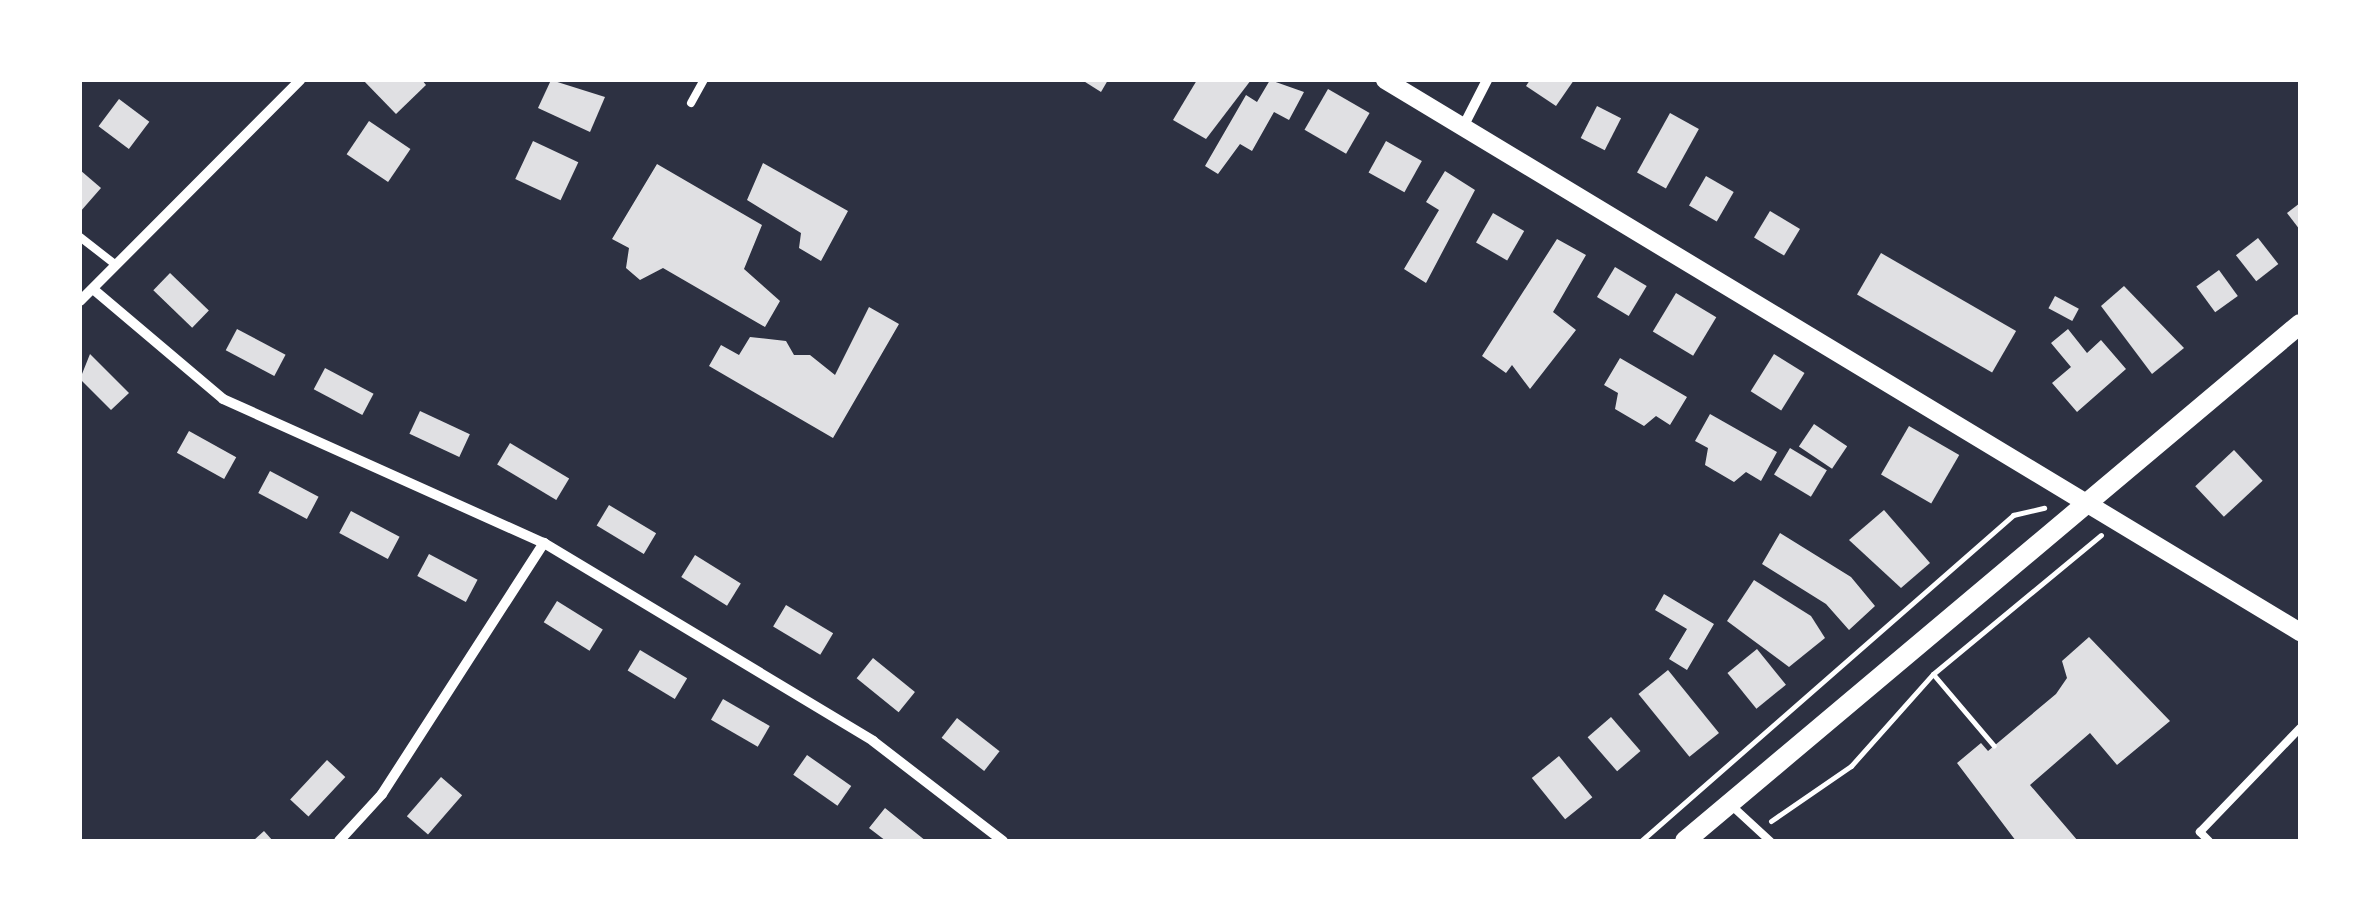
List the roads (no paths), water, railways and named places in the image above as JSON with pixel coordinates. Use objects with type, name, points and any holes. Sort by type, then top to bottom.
[{"type":"main road","points":[[1685,841],[2300,324]]},
{"type":"street","points":[[80,301],[300,80]]},
{"type":"street","points":[[1385,80],[2089,498],[2300,632]]},
{"type":"street","points":[[1464,125],[1487,80]]},
{"type":"street","points":[[92,289],[223,400],[544,543],[873,741],[995,838]]},
{"type":"street","points":[[338,841],[382,794],[544,543]]},
{"type":"lane","points":[[691,103],[704,80]]},
{"type":"lane","points":[[80,237],[116,265]]},
{"type":"lane","points":[[2209,841],[2200,832],[2300,728]]},
{"type":"lane","points":[[1729,803],[1770,841]]}]
